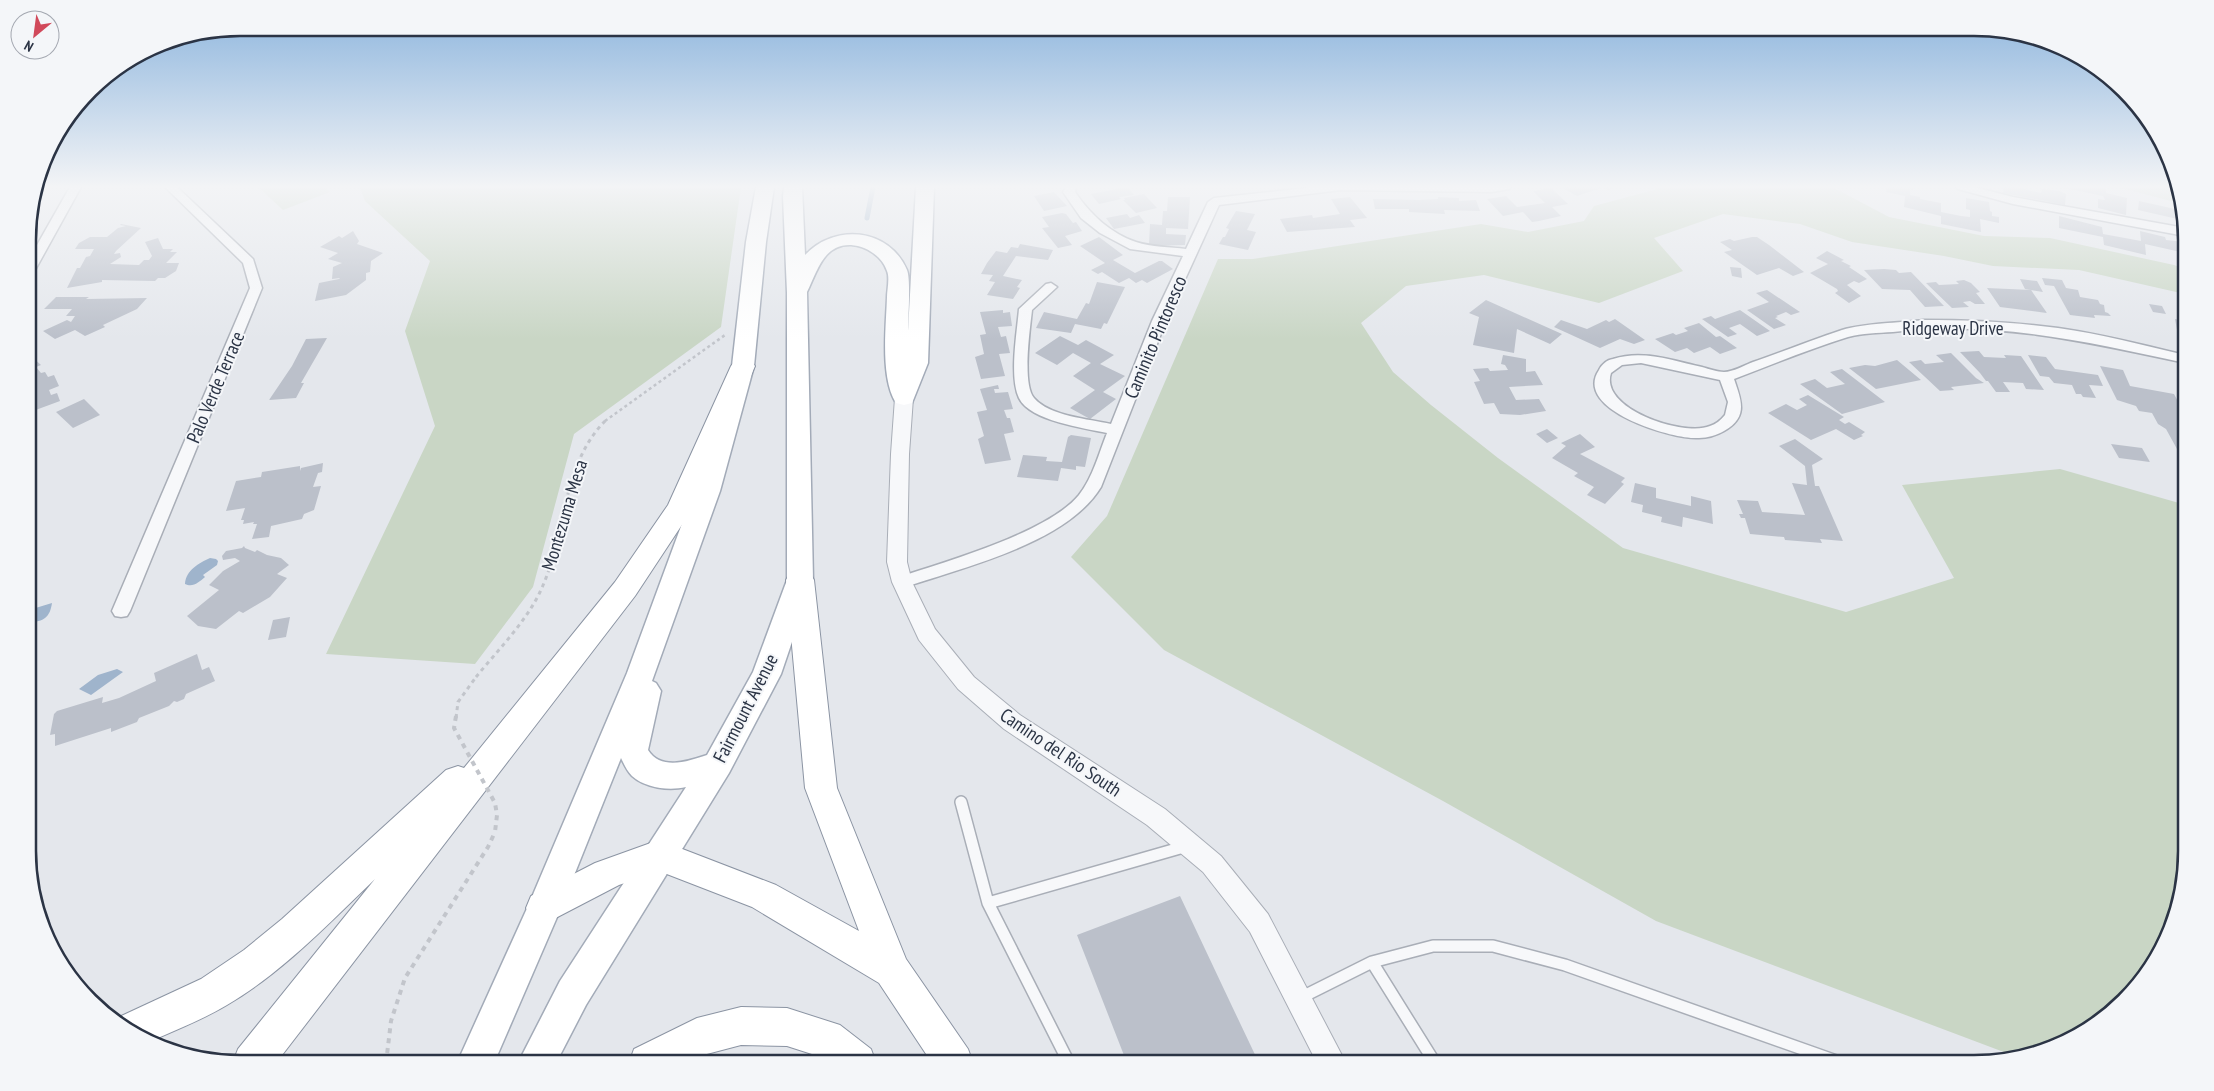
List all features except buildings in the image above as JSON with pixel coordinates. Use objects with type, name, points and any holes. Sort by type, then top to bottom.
[{"type":"highway","points":[[259,1055],[625,589],[680,508],[743,366]]},
{"type":"highway","points":[[800,580],[821,788],[892,970],[949,1055]]},
{"type":"highway","points":[[138,1027],[214,992],[257,962],[295,931],[522,722]]},
{"type":"highway","points":[[544,908],[608,874],[659,855],[764,896],[892,970]]},
{"type":"highway","points":[[663,1055],[697,1037],[741,1026],[787,1027],[826,1039],[847,1055]]},
{"type":"main road","points":[[479,1055],[544,908],[641,673],[707,491],[743,366],[759,238]]},
{"type":"main road","name":"Fairmount Avenue","points":[[541,1055],[573,993],[718,764],[766,674],[800,580],[795,238]]},
{"type":"main road","points":[[904,398],[917,362],[923,238]]},
{"type":"main road","points":[[797,293],[806,268],[813,257],[834,242],[849,239],[866,241],[882,248],[893,259],[898,272],[896,363],[904,398]]},
{"type":"main road","points":[[641,673],[647,692],[633,751],[642,767],[662,776],[689,775],[718,764]]},
{"type":"street","points":[[36,257],[46,238]]},
{"type":"street","name":"Palo Verde Terrace","points":[[121,611],[256,288],[249,262],[224,238]]},
{"type":"street","points":[[1119,238],[1134,246],[1192,253]]},
{"type":"street","name":"Caminito Pintoresco","points":[[902,582],[1000,550],[1077,506],[1093,487],[1159,321],[1199,238]]},
{"type":"street","points":[[1051,287],[1026,309],[1022,347],[1025,397],[1035,406],[1048,413],[1117,430]]},
{"type":"street","name":"Ridgeway Drive","points":[[1726,377],[1848,333],[1924,324],[1967,324],[2057,332],[2117,343],[2178,357]]},
{"type":"street","points":[[1624,360],[1657,361],[1726,377],[1735,406],[1732,418],[1721,428],[1704,434],[1686,433],[1643,421],[1624,412],[1610,400],[1602,387],[1602,375],[1610,365],[1624,360]]},
{"type":"street","name":"Camino del Rio South","points":[[904,398],[900,454],[897,562],[902,582],[927,634],[966,682],[1012,722],[1156,817],[1212,864],[1259,923],[1328,1055]]},
{"type":"lane","points":[[961,802],[988,903],[1065,1055]]},
{"type":"lane","points":[[988,903],[1190,846]]},
{"type":"lane","points":[[1298,999],[1372,962],[1432,946],[1493,946],[1566,965],[1819,1055]]},
{"type":"lane","points":[[1372,962],[1430,1055]]},
{"type":"path","name":"Montezuma Mesa","points":[[387,1055],[391,1021],[405,978],[488,847],[495,832],[497,815],[495,803],[454,728],[458,702],[520,623],[540,592],[556,546],[576,466],[585,445],[594,432],[610,416],[720,337],[748,324]]},
{"type":"green space","points":[[405,238],[734,238],[721,327],[574,434],[533,587],[475,664],[326,654],[435,426],[405,331],[430,261]]},
{"type":"green space","points":[[1390,238],[1654,238],[1683,271],[1599,303],[1484,275],[1406,286],[1361,323],[1393,372],[1431,405],[1498,458],[1623,548],[1846,612],[1954,578],[1902,485],[2060,469],[2178,503],[2178,851],[2176,878],[2167,917],[2157,941],[2136,975],[2098,1013],[2076,1027],[2040,1044],[2005,1052],[1656,921],[1443,801],[1164,650],[1071,557],[1107,516],[1218,259],[1253,259]]},
{"type":"green space","points":[[1840,238],[2050,238],[2178,266],[2178,292],[2079,270],[1993,266],[1944,256],[1852,242]]},
{"type":"water","points":[[210,558],[218,561],[217,565],[203,575],[205,577],[193,585],[185,584],[190,571]]},
{"type":"water","points":[[52,603],[48,615],[39,621],[36,621],[36,608]]},
{"type":"water","points":[[117,669],[123,672],[91,695],[79,689],[98,675]]}]
